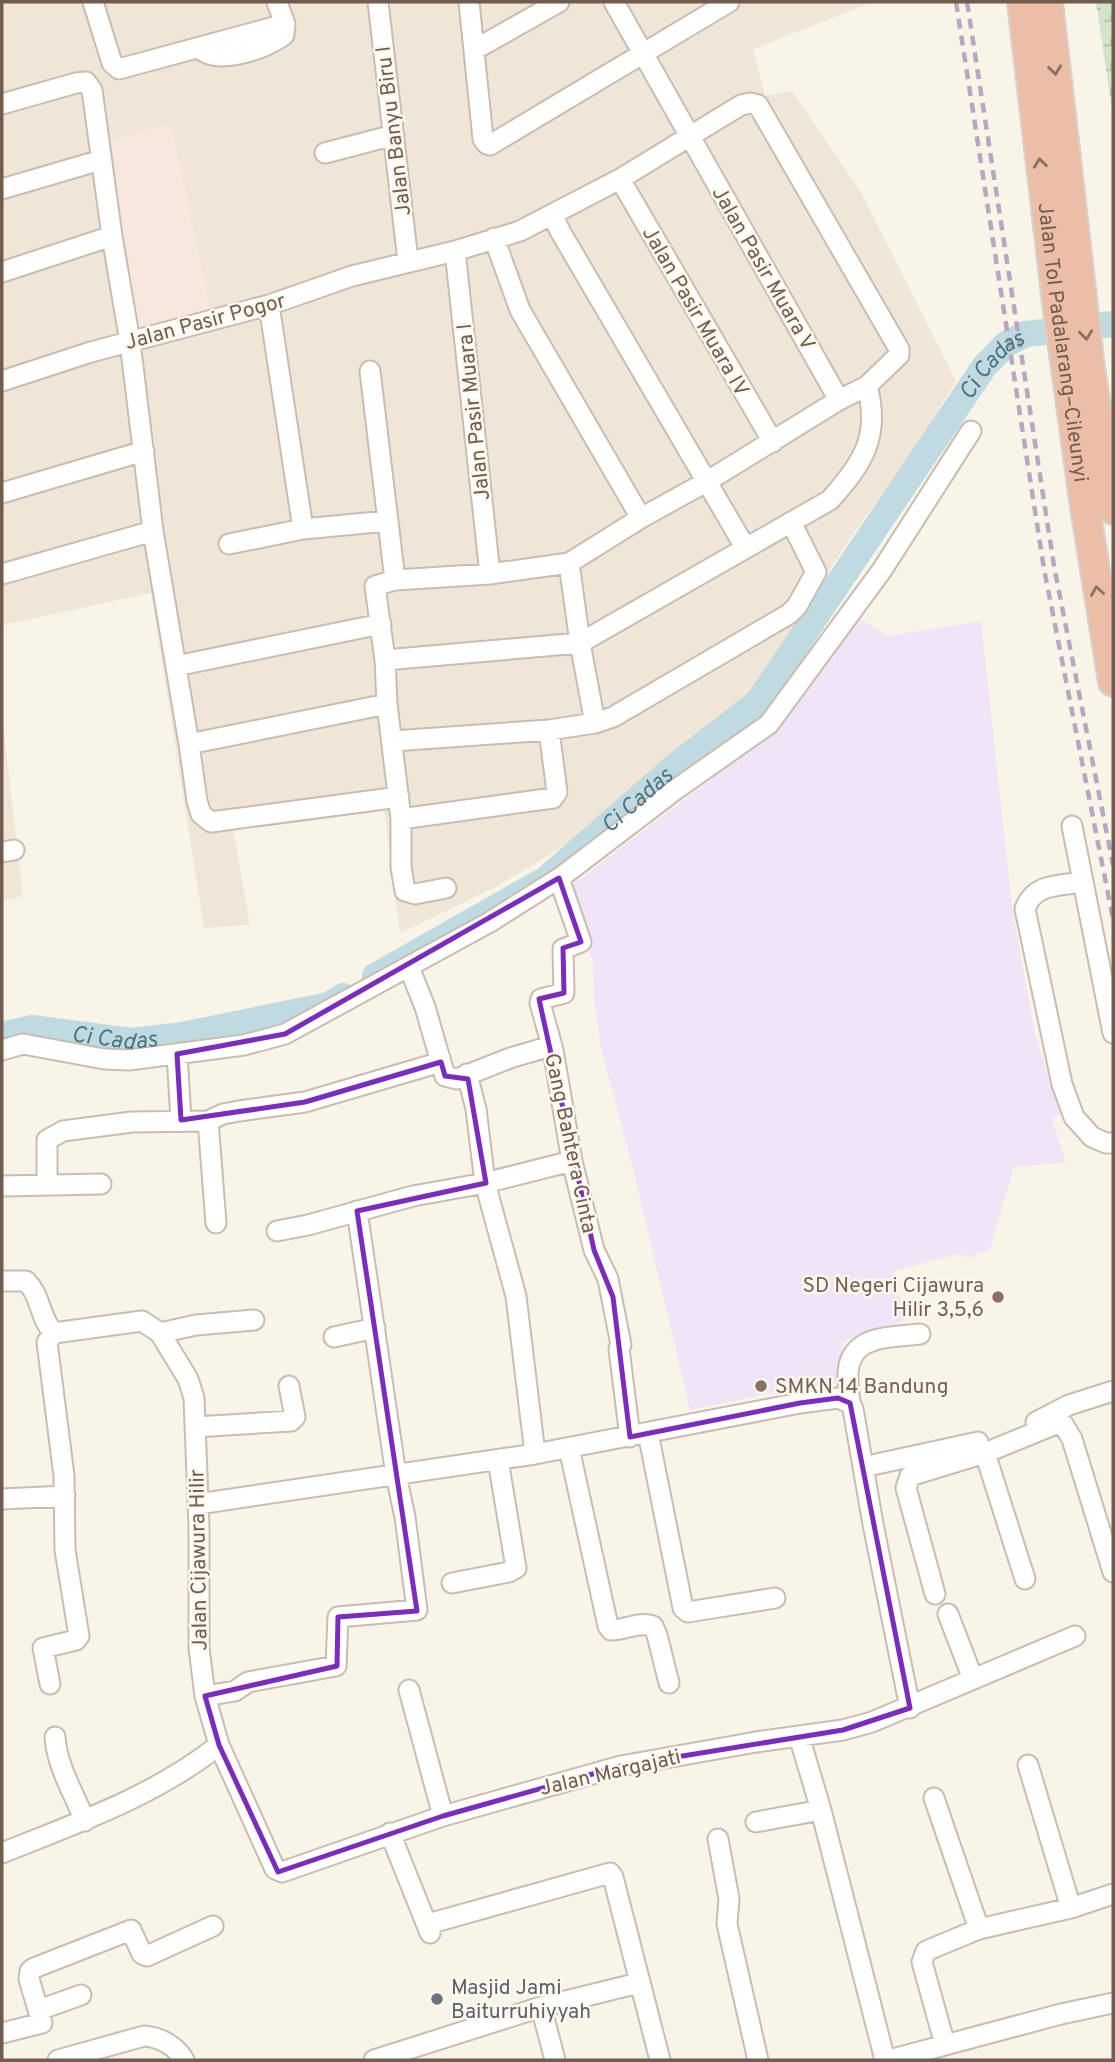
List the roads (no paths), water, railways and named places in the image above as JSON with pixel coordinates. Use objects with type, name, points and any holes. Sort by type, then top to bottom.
[{"type":"highway","name":"Jalan Tol Padalarang–Cileunyi","points":[[1022,2],[1070,302],[1078,368],[1088,533],[1113,682]]},
{"type":"highway","name":"Jalan Tol Padalarang–Cileunyi","points":[[1048,2],[1070,302]]},
{"type":"highway","name":"Jalan Tol Padalarang–Cileunyi","points":[[1078,368],[1113,510]]},
{"type":"street","points":[[93,2],[114,67],[119,69],[285,24],[277,2]]},
{"type":"street","name":"Jalan Banyu Biru I","points":[[378,2],[408,261]]},
{"type":"street","points":[[469,2],[483,139],[487,144],[495,143],[729,2]]},
{"type":"street","points":[[474,50],[559,2]]},
{"type":"street","name":"Jalan Pasir Muara V","points":[[614,2],[839,400]]},
{"type":"street","points":[[2,104],[76,83],[86,82],[92,90],[130,342],[153,531],[201,814],[211,822],[399,797]]},
{"type":"street","name":"Jalan Pasir Pogor","points":[[2,381],[130,342],[269,305],[352,276],[454,251],[520,231],[620,179],[741,105],[750,103],[758,105],[898,349],[898,358],[867,386]]},
{"type":"street","points":[[325,153],[394,135]]},
{"type":"street","points":[[2,189],[101,160]]},
{"type":"street","name":"Jalan Pasir Muara IV","points":[[620,179],[773,442]]},
{"type":"street","points":[[552,214],[745,547]]},
{"type":"street","points":[[2,272],[112,236]]},
{"type":"street","points":[[494,238],[520,310],[641,518]]},
{"type":"street","name":"Jalan Pasir Muara I","points":[[454,251],[490,574]]},
{"type":"street","points":[[269,305],[303,529]]},
{"type":"street","points":[[370,370],[395,580]]},
{"type":"street","points":[[385,660],[580,643],[830,500],[852,476],[869,440],[872,419],[867,386],[839,400],[569,563],[490,574],[395,580],[375,586],[399,797],[401,867],[405,891],[415,894],[446,888]]},
{"type":"street","points":[[2,1050],[23,1044],[104,1059],[129,1060],[244,1045],[285,1034],[490,922],[559,878],[675,790],[769,724],[882,570],[971,431]]},
{"type":"street","points":[[2,493],[144,452]]},
{"type":"street","points":[[229,544],[303,529],[387,521]]},
{"type":"street","points":[[393,741],[549,730],[595,723],[613,717],[789,614],[797,606],[816,572],[791,522]]},
{"type":"street","points":[[2,574],[153,531]]},
{"type":"street","points":[[569,563],[595,723]]},
{"type":"street","points":[[176,666],[381,624]]},
{"type":"street","points":[[189,744],[387,704]]},
{"type":"street","points":[[401,819],[551,800],[556,796],[556,792],[549,730]]},
{"type":"street","points":[[1072,826],[1113,1033]]},
{"type":"street","name":"Gang Bahtera Cinta","points":[[559,878],[581,942],[563,949],[564,993],[541,999],[546,1032],[551,1046],[572,1161],[595,1254],[614,1297],[622,1374],[683,1608],[688,1612],[775,1598]]},
{"type":"street","points":[[1083,882],[1036,890],[1025,909],[1062,1084],[1074,1117],[1092,1137],[1113,1143]]},
{"type":"street","points":[[409,967],[425,1007],[445,1076],[450,1079],[551,1046]]},
{"type":"street","points":[[177,1054],[181,1120]]},
{"type":"street","points":[[47,1184],[47,1140],[51,1135],[63,1131],[132,1122],[208,1121],[231,1112],[321,1099],[441,1062]]},
{"type":"street","points":[[467,1074],[475,1109],[485,1183],[497,1235],[516,1296],[535,1454]]},
{"type":"street","points":[[208,1121],[216,1223]]},
{"type":"street","points":[[277,1231],[413,1196],[485,1183],[572,1161]]},
{"type":"street","points":[[2,1186],[101,1184]]},
{"type":"street","points":[[205,1696],[235,1691],[248,1682],[336,1666],[338,1616],[416,1611],[410,1554],[357,1212]]},
{"type":"street","points":[[2,1281],[26,1281],[37,1293],[46,1323],[54,1332]]},
{"type":"street","points":[[50,1684],[43,1647],[76,1640],[79,1636],[65,1550],[65,1496],[47,1342],[54,1332],[142,1321],[160,1333],[196,1325],[254,1320]]},
{"type":"street","points":[[334,1336],[375,1328]]},
{"type":"street","name":"Jalan Cijawura Hilir","points":[[160,1333],[188,1378],[194,1398],[199,1648],[205,1696],[219,1745]]},
{"type":"street","points":[[910,1708],[853,1409],[849,1403],[848,1374],[850,1357],[863,1344],[880,1338],[920,1334]]},
{"type":"street","points":[[195,1427],[291,1421],[295,1417],[289,1386]]},
{"type":"street","points":[[863,1467],[992,1439],[1043,1419],[1069,1405],[1113,1391]]},
{"type":"street","points":[[198,1504],[535,1454],[800,1403],[838,1398],[849,1403]]},
{"type":"street","points":[[935,1594],[906,1481],[915,1472],[985,1453],[1056,1424],[1063,1424],[1072,1439],[1113,1572]]},
{"type":"street","points":[[569,1448],[608,1626],[611,1630],[641,1624],[653,1626],[669,1683]]},
{"type":"street","points":[[985,1453],[1025,1579]]},
{"type":"street","points":[[452,1583],[509,1572],[516,1568],[498,1460]]},
{"type":"street","points":[[2,1499],[65,1496]]},
{"type":"street","points":[[948,1614],[973,1679]]},
{"type":"street","name":"Jalan Margajati","points":[[219,1745],[278,1871],[443,1816],[621,1766],[872,1723],[1075,1636]]},
{"type":"street","points":[[409,1690],[443,1816]]},
{"type":"street","points":[[799,1736],[887,2060],[924,2056],[945,2045],[1113,2003]]},
{"type":"street","points":[[55,1737],[61,1768],[85,1821]]},
{"type":"street","points":[[2,1853],[85,1821],[177,1774],[219,1745]]},
{"type":"street","points":[[1028,1765],[1071,1908]]},
{"type":"street","points":[[934,1798],[979,1929]]},
{"type":"street","points":[[756,1822],[821,1810]]},
{"type":"street","points":[[390,1833],[433,1927],[610,1874],[613,1877],[660,2060]]},
{"type":"street","points":[[718,1839],[729,1899],[727,1924],[758,2060]]},
{"type":"street","points":[[945,2045],[925,1975],[922,1955],[926,1951],[979,1929],[1071,1908],[1113,1894]]},
{"type":"street","points":[[2,2033],[43,2023],[29,1979],[30,1971],[34,1968],[131,1930],[142,1954],[147,1956],[213,1926]]},
{"type":"street","points":[[374,2060],[425,2053],[541,2007],[639,1983]]},
{"type":"street","points":[[40,2010],[80,1995]]},
{"type":"street","points":[[541,2007],[555,2060]]},
{"type":"street","points":[[58,2060],[144,2036],[158,2038],[184,2060]]},
{"type":"waterway","name":"Ci Cadas","points":[[375,976],[546,879],[675,766],[758,702],[984,367],[1006,344],[1026,334],[1113,324]]},
{"type":"waterway","name":"Ci Cadas","points":[[2,1035],[32,1028],[132,1041],[182,1035],[329,1005],[343,996]]},
{"type":"railway","points":[[956,2],[1044,569],[1113,919]]},
{"type":"railway","points":[[967,2],[1054,566],[1113,865]]},
{"type":"place","name":"SD Negeri Cijawura Hilir 3,5,6","points":[[998,1297]]},
{"type":"place","name":"SMKN 14 Bandung","points":[[761,1386]]},
{"type":"place","name":"Masjid Jami Baiturruhiyyah","points":[[437,1999]]}]
